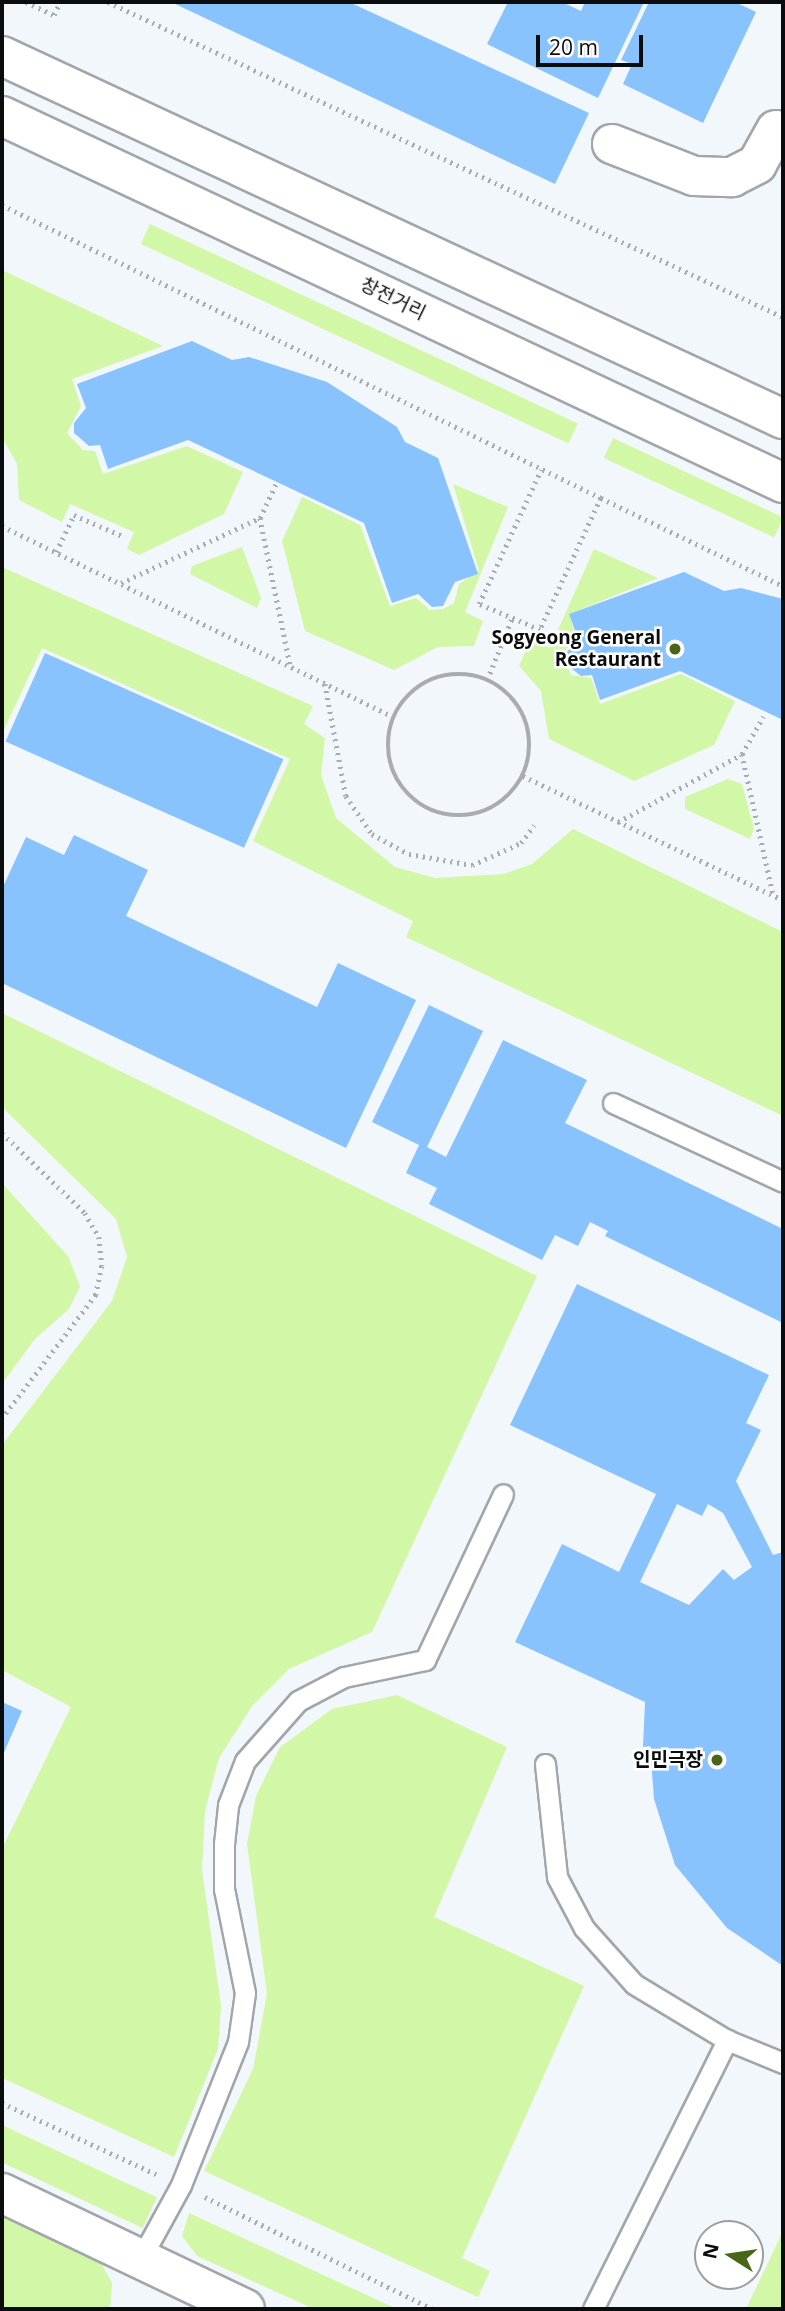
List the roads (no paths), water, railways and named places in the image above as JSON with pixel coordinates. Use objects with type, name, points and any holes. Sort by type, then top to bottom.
[{"type":"main road","points":[[2,57],[783,419]]},
{"type":"main road","name":"창전거리","points":[[2,116],[783,483]]},
{"type":"main road","points":[[612,144],[694,176],[732,177],[757,164],[781,125]]},
{"type":"main road","points":[[2,2193],[141,2258],[228,2306]]},
{"type":"lane","points":[[613,1103],[783,1182]]},
{"type":"lane","points":[[141,2258],[181,2185],[238,2042],[245,1993],[224,1889],[224,1844],[228,1805],[245,1761],[298,1701],[344,1677],[425,1660],[503,1494]]},
{"type":"lane","points":[[545,1764],[557,1877],[584,1928],[634,1983],[727,2040],[783,2063]]},
{"type":"lane","points":[[593,2309],[727,2040]]},
{"type":"place","name":"Sogyeong General Restaurant","points":[[675,649]]},
{"type":"place","name":"인민극장","points":[[717,1760]]}]
